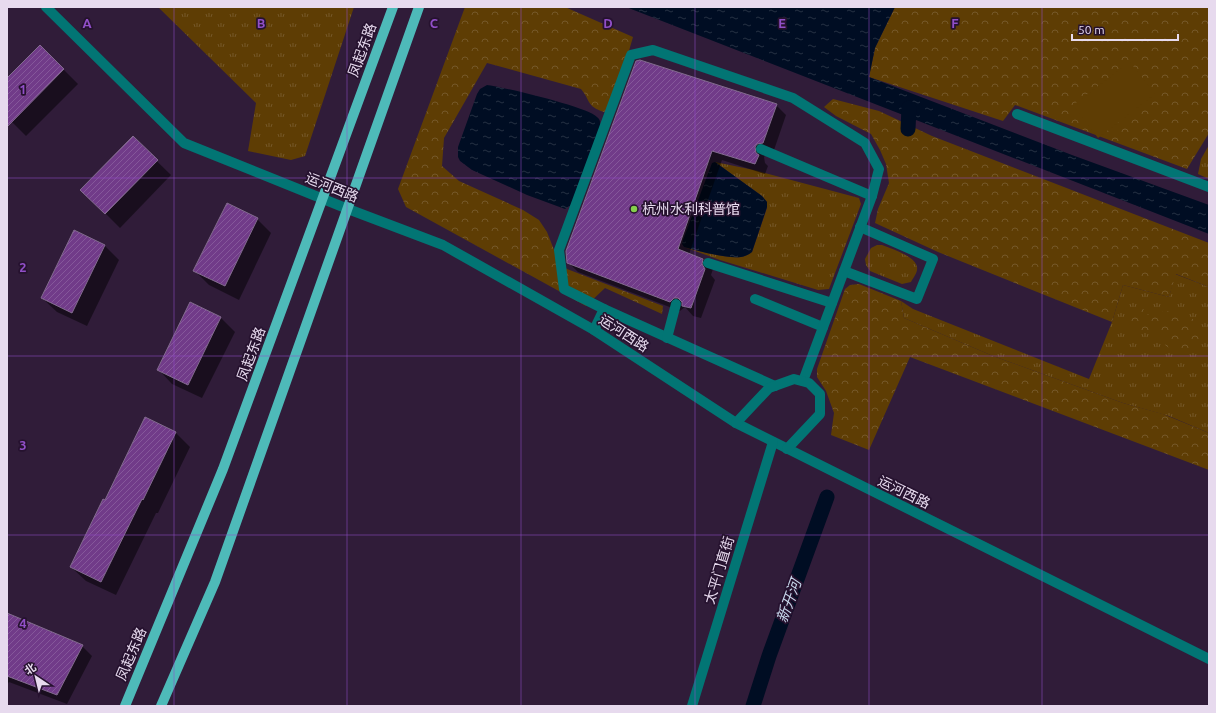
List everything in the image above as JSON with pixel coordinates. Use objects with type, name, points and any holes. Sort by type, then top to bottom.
[{"type":"main road","name":"凤起东路","points":[[125,706],[223,469],[393,7]]},
{"type":"main road","points":[[161,706],[215,582],[419,7]]},
{"type":"street","name":"运河西路","points":[[46,7],[184,143],[443,245],[594,330],[736,423],[1209,659]]},
{"type":"street","points":[[776,386],[667,338],[564,289],[559,250],[631,55],[653,50],[793,98],[865,143],[879,169],[872,196],[803,381]]},
{"type":"street","points":[[1018,114],[1209,187]]},
{"type":"street","points":[[761,149],[872,196]]},
{"type":"street","points":[[844,271],[917,299],[933,259],[860,227]]},
{"type":"street","points":[[708,263],[832,303]]},
{"type":"street","points":[[755,299],[823,327]]},
{"type":"street","points":[[667,338],[676,304]]},
{"type":"street","points":[[594,330],[604,308]]},
{"type":"street","points":[[736,423],[769,388],[794,379],[809,383],[820,394],[820,414],[787,449]]},
{"type":"street","name":"太平门直街","points":[[692,706],[773,442]]},
{"type":"green space","points":[[158,7],[354,7],[305,156],[291,160],[248,151],[256,103]]},
{"type":"green space","points":[[465,7],[565,7],[633,37],[609,109],[604,112],[594,108],[591,105],[581,89],[487,63],[444,138],[442,166],[459,181],[523,210],[539,220],[547,232],[558,260],[567,269],[663,306],[662,314],[605,288],[586,306],[406,207],[398,189]]},
{"type":"green space","points":[[895,7],[1209,8],[1209,133],[1187,169],[1015,105],[1003,121],[869,77],[875,48]]},
{"type":"green space","points":[[1130,62],[1155,94],[1098,138],[1073,105]]},
{"type":"green space","points":[[833,99],[879,111],[932,136],[1209,243],[1209,287],[1176,274],[1169,297],[1123,285],[1112,322],[938,252],[875,223],[878,209],[889,183],[886,164],[871,134],[836,116],[824,107]]},
{"type":"green space","points":[[1209,145],[1209,179],[1198,174],[1201,159]]},
{"type":"green space","points":[[715,162],[754,170],[859,198],[861,204],[829,289],[818,290],[720,260],[684,247],[728,257],[746,256],[752,252],[767,208],[767,202],[762,196]]},
{"type":"green space","points":[[877,245],[882,245],[897,251],[912,259],[917,269],[911,282],[902,284],[870,271],[866,265],[865,259],[871,248]]},
{"type":"green space","points":[[1175,274],[1209,287],[1209,433],[1169,416],[1123,403],[993,356],[904,318],[901,301],[913,309],[1089,379],[1112,322],[1123,285],[1169,297]]},
{"type":"green space","points":[[859,284],[901,301],[904,318],[993,356],[1123,403],[1163,414],[1209,433],[1209,470],[910,357],[869,450],[831,435],[834,413],[826,391],[817,377],[817,369],[845,289],[850,285]]},
{"type":"green space","points":[[1140,305],[1151,319],[1164,311],[1186,313],[1196,322],[1202,340],[1197,352],[1179,354],[1166,346],[1159,336],[1147,331],[1131,331],[1126,319],[1130,312]]},
{"type":"water","points":[[626,7],[895,7],[875,48],[869,77],[1072,155],[1209,205],[1209,234]]},
{"type":"water","points":[[487,85],[510,89],[562,103],[590,113],[599,119],[600,128],[571,205],[565,209],[527,195],[472,170],[460,161],[458,157],[458,147],[477,94],[480,89]]},
{"type":"water","points":[[715,162],[762,196],[767,202],[767,207],[752,252],[748,255],[741,257],[728,257],[684,247],[682,244],[712,163]]},
{"type":"building","points":[[40,45],[64,69],[7,127],[7,78]]},
{"type":"building","name":"杭州水利科普馆","points":[[640,60],[777,104],[763,143],[757,144],[755,147],[756,153],[759,155],[755,164],[712,151],[678,249],[703,259],[702,264],[705,269],[691,308],[682,306],[682,302],[678,298],[674,298],[670,302],[567,263],[566,251],[636,61]]},
{"type":"building","points":[[133,136],[158,160],[105,214],[80,190]]},
{"type":"building","points":[[227,203],[258,218],[225,286],[193,271]]},
{"type":"building","points":[[74,230],[105,245],[72,313],[41,298]]},
{"type":"building","points":[[190,302],[221,317],[188,385],[157,370]]},
{"type":"building","points":[[145,417],[176,432],[101,582],[70,567],[103,499],[105,500]]},
{"type":"building","points":[[7,613],[83,645],[57,695],[7,676]]},
{"type":"waterway","name":"新开河","points":[[908,129],[909,108]]},
{"type":"waterway","name":"新开河","points":[[753,706],[769,656],[827,497]]},
{"type":"place","name":"杭州水利科普馆","points":[[634,209]]}]
